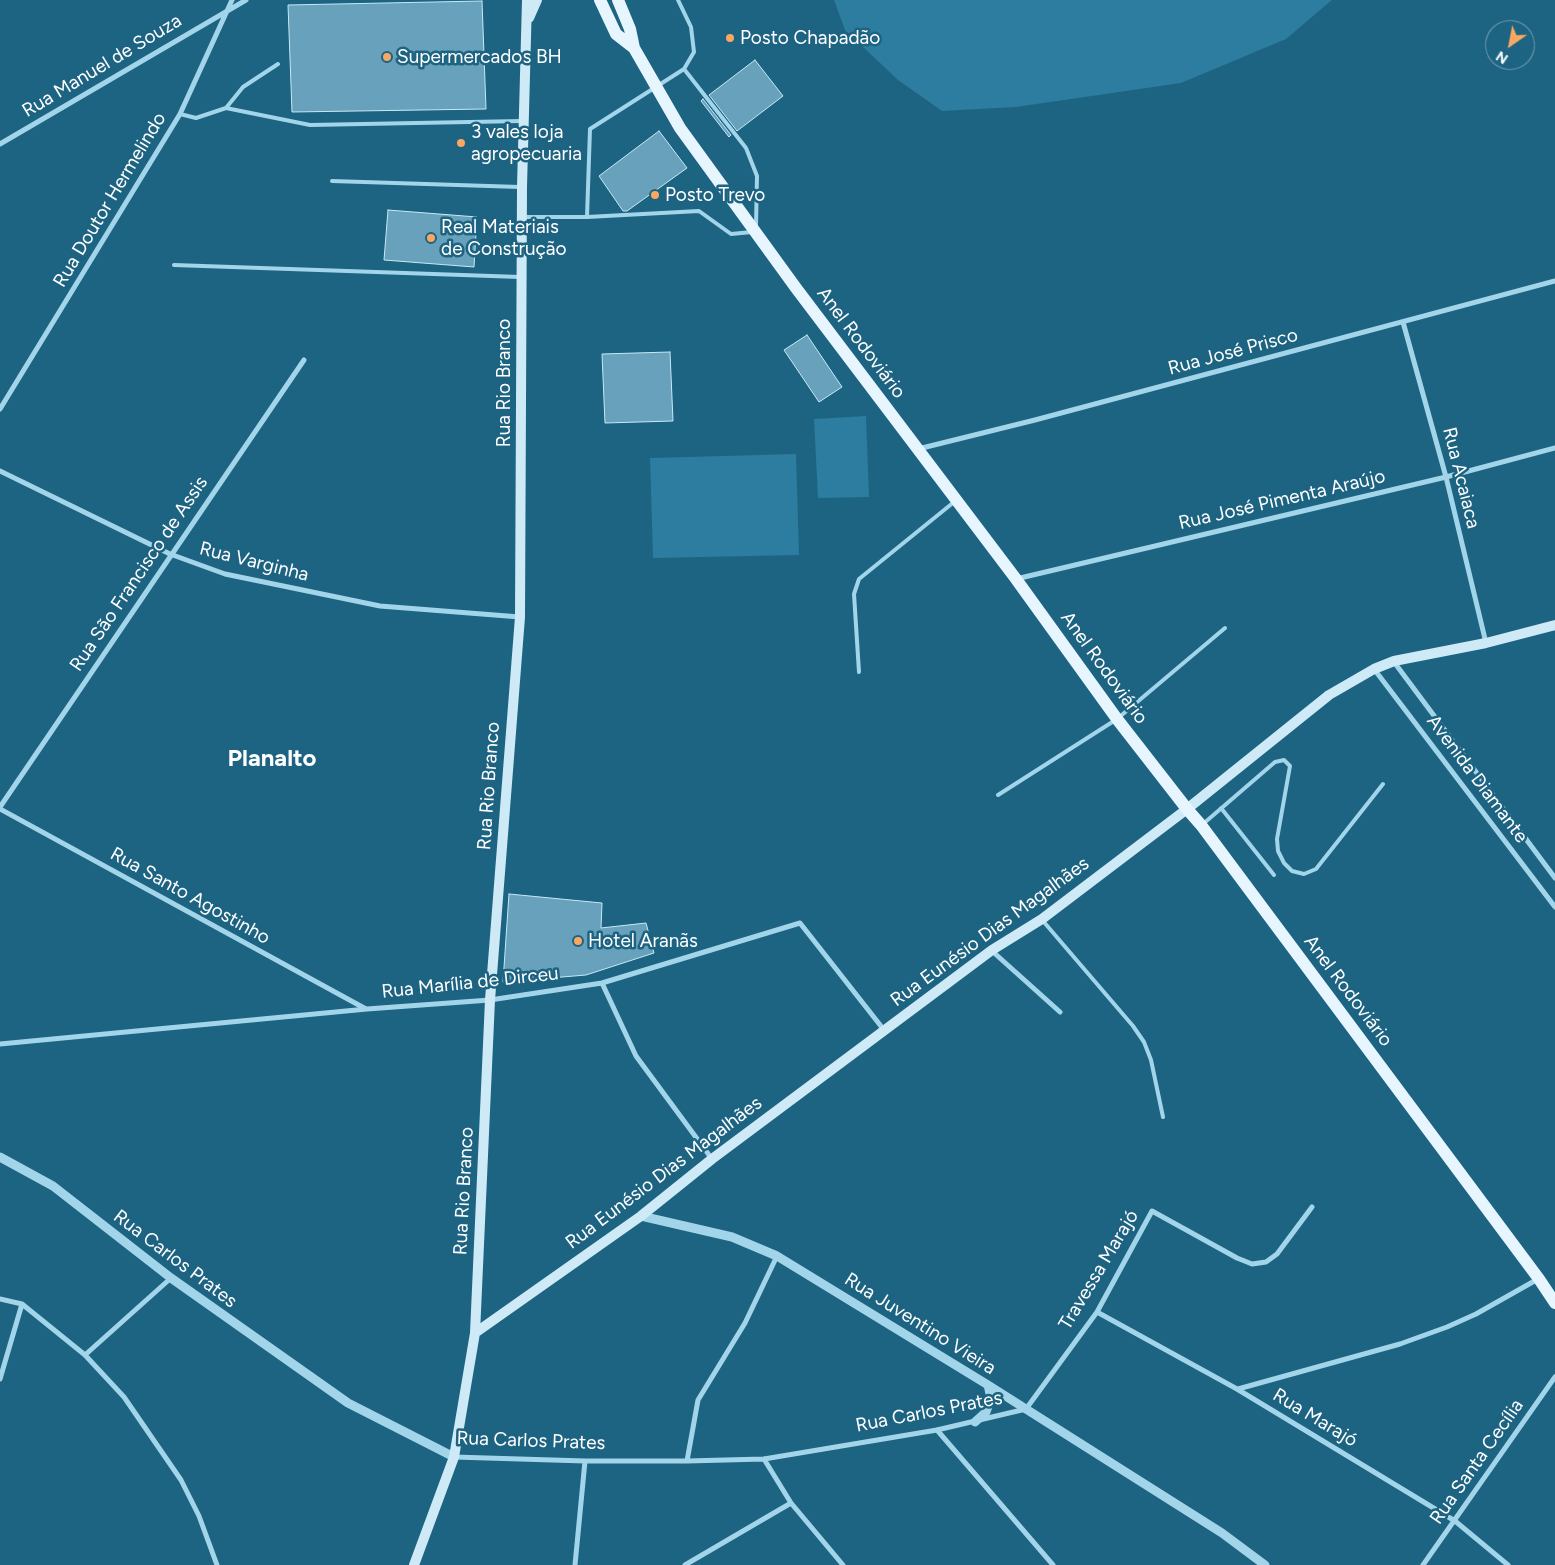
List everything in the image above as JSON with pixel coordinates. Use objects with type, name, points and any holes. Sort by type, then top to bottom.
[{"type":"main road","name":"Rua Rio Branco","points":[[414,1565],[454,1457],[475,1333],[490,1000],[520,617],[522,187],[526,0]]},
{"type":"main road","points":[[527,23],[537,0]]},
{"type":"main road","name":"Anel Rodoviário","points":[[600,0],[616,34],[634,48]]},
{"type":"main road","name":"Anel Rodoviário","points":[[618,0],[630,29],[634,48],[680,128],[955,500],[1016,579],[1117,719],[1201,825],[1555,1303]]},
{"type":"main road","name":"Rua Eunésio Dias Magalhães","points":[[475,1333],[641,1216],[712,1159],[992,950],[1042,919],[1187,809],[1329,695],[1374,669],[1394,661],[1486,643],[1555,625]]},
{"type":"street","name":"Rua Doutor Hermelindo","points":[[0,409],[180,114],[232,0]]},
{"type":"street","name":"Rua Manuel de Souza","points":[[0,144],[246,0]]},
{"type":"street","name":"Rua José Prisco","points":[[918,449],[1035,420],[1555,281]]},
{"type":"street","name":"Rua Acaiaca","points":[[1403,322],[1446,477],[1486,643]]},
{"type":"street","name":"Rua São Francisco de Assis","points":[[0,808],[170,554],[304,360]]},
{"type":"street","name":"Rua José Pimenta Araújo","points":[[1016,579],[1446,477],[1555,448]]},
{"type":"street","name":"Rua Varginha","points":[[0,471],[170,554],[225,574],[380,606],[520,617]]},
{"type":"street","name":"Avenida Diamante","points":[[1394,661],[1555,878]]},
{"type":"street","name":"Avenida Diamante","points":[[1374,669],[1555,907]]},
{"type":"street","name":"Rua Santo Agostinho","points":[[0,808],[367,1009]]},
{"type":"street","name":"Rua Marília de Dirceu","points":[[0,1044],[367,1009],[490,1000],[602,983],[800,923],[884,1030]]},
{"type":"street","points":[[992,950],[1060,1012]]},
{"type":"street","points":[[602,983],[636,1056],[712,1159]]},
{"type":"street","name":"Rua Carlos Prates","points":[[0,1157],[53,1186],[171,1278],[348,1403],[454,1457],[585,1461],[686,1461],[764,1458],[937,1430],[1026,1409]]},
{"type":"street","name":"Travessa Marajó","points":[[1026,1409],[1097,1312],[1152,1211],[1237,1258],[1252,1264],[1266,1262],[1278,1254],[1312,1207]]},
{"type":"street","name":"Rua Juventino Vieira","points":[[641,1216],[732,1237],[777,1256],[988,1385],[1222,1533],[1265,1565]]},
{"type":"street","points":[[686,1461],[698,1400],[745,1323],[777,1256]]},
{"type":"street","points":[[85,1355],[171,1278]]},
{"type":"street","points":[[1237,1389],[1400,1344],[1447,1327],[1476,1314],[1539,1279]]},
{"type":"street","points":[[0,1299],[22,1304],[85,1355],[124,1397],[181,1480],[199,1516],[217,1565]]},
{"type":"street","points":[[0,1379],[22,1304]]},
{"type":"street","name":"Rua Marajó","points":[[1097,1312],[1237,1389],[1454,1520],[1508,1565]]},
{"type":"street","name":"Rua Santa Cecília","points":[[1423,1565],[1555,1377]]},
{"type":"street","points":[[975,1422],[986,1412],[991,1398],[988,1385]]},
{"type":"street","points":[[937,1430],[1052,1565]]},
{"type":"street","points":[[764,1458],[791,1503],[843,1565]]},
{"type":"street","points":[[575,1565],[585,1461]]},
{"type":"street","points":[[685,1565],[791,1503]]},
{"type":"lane","points":[[587,217],[590,129],[684,69],[694,52],[691,27],[678,0]]},
{"type":"lane","points":[[226,108],[242,87],[278,64]]},
{"type":"lane","points":[[522,216],[587,217],[698,211],[731,234],[756,232],[757,176],[746,148],[684,69]]},
{"type":"lane","points":[[180,114],[196,118],[226,108],[310,126],[524,121]]},
{"type":"lane","points":[[332,180],[522,187]]},
{"type":"lane","points":[[174,265],[522,277]]},
{"type":"lane","points":[[859,672],[854,594],[859,579],[955,500]]},
{"type":"lane","points":[[998,795],[1117,719],[1225,628]]},
{"type":"lane","points":[[1201,825],[1275,762],[1280,760],[1287,762],[1290,766],[1277,839],[1278,851],[1284,863],[1292,871],[1304,874],[1316,869],[1384,784]]},
{"type":"lane","points":[[1221,808],[1274,875]]},
{"type":"lane","points":[[1042,919],[1133,1026],[1144,1042],[1151,1060],[1163,1117]]},
{"type":"shaded area","points":[[834,0],[1332,0],[1286,39],[1181,83],[1016,107],[942,111],[898,80],[845,30]]},
{"type":"shaded area","points":[[866,416],[869,497],[818,498],[814,419]]},
{"type":"shaded area","points":[[796,454],[799,555],[653,558],[650,458]]},
{"type":"building","name":"Supermercados BH","points":[[482,1],[486,109],[292,112],[288,5]]},
{"type":"building","points":[[755,60],[783,96],[737,131],[709,95]]},
{"type":"building","points":[[703,99],[731,135],[729,137],[701,101]]},
{"type":"building","points":[[659,131],[687,168],[627,211],[623,211],[599,176]]},
{"type":"building","name":"Real Materiais de Construção","points":[[388,210],[477,217],[474,267],[384,260]]},
{"type":"building","points":[[807,335],[842,387],[819,402],[784,350]]},
{"type":"building","points":[[670,352],[673,421],[605,423],[602,354]]},
{"type":"building","name":"Hotel Aranãs","points":[[509,894],[602,903],[601,928],[646,923],[654,953],[586,975],[503,982]]},
{"type":"place","name":"Posto Chapadão","points":[[730,38]]},
{"type":"place","name":"Supermercados BH","points":[[387,57]]},
{"type":"place","name":"3 vales loja agropecuaria","points":[[461,143]]},
{"type":"place","name":"Posto Trevo","points":[[655,195]]},
{"type":"place","name":"Real Materiais de Construção","points":[[431,238]]},
{"type":"place","name":"Hotel Aranãs","points":[[578,941]]},
{"type":"district","name":"Planalto","points":[[272,759]]}]
